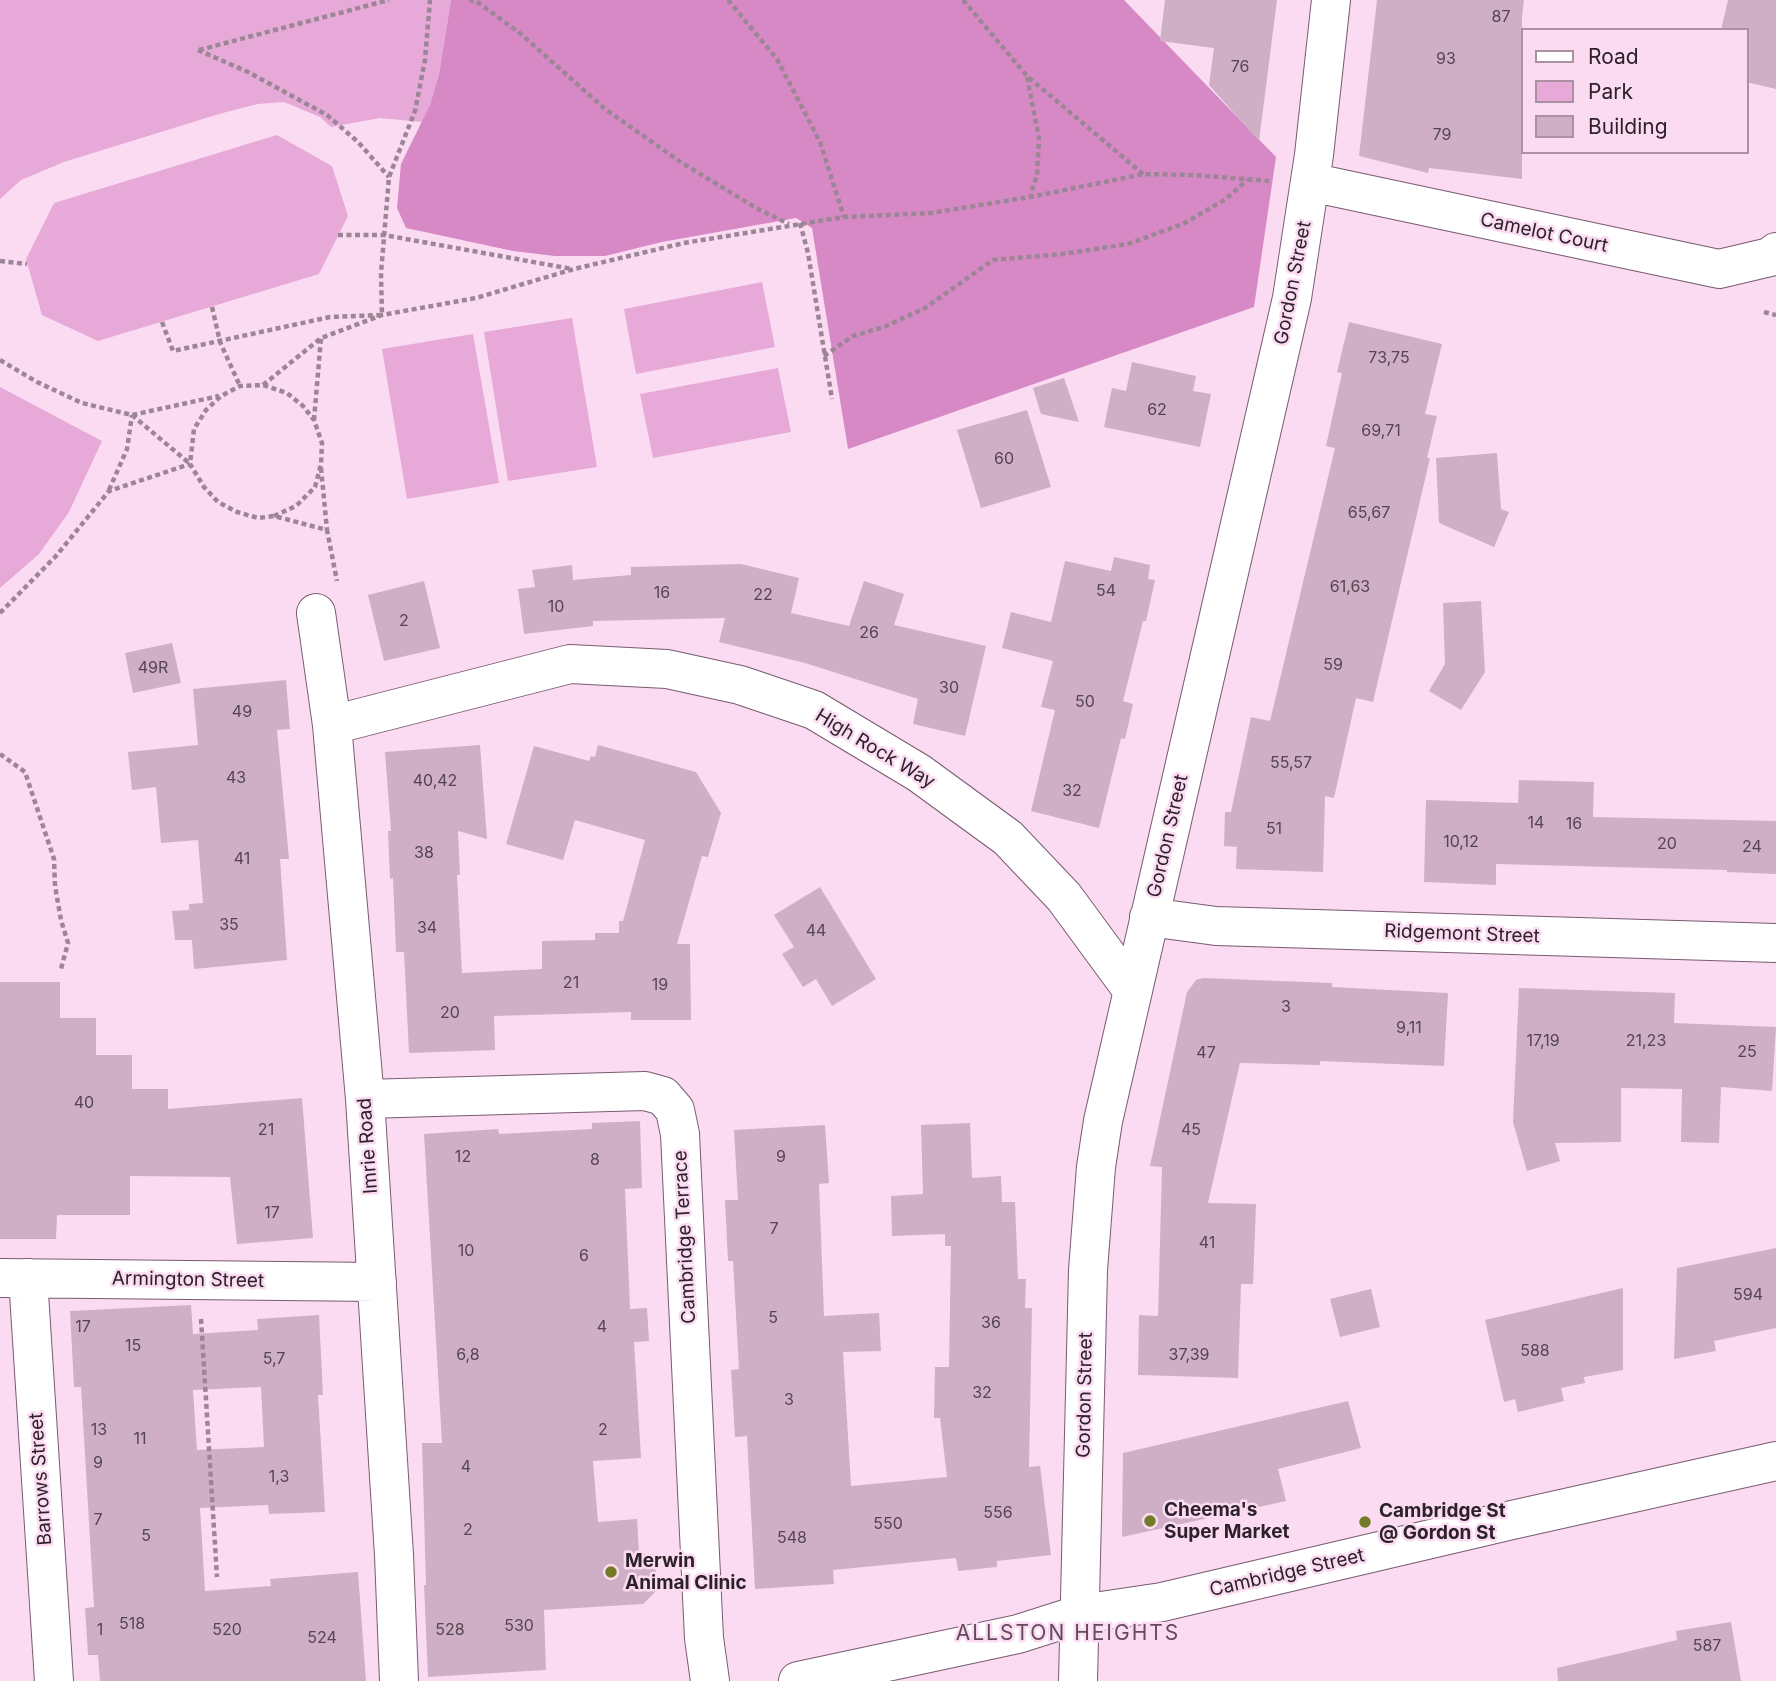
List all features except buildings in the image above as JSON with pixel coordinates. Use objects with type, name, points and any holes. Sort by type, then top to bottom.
[{"type":"street","name":"Gordon Street","points":[[1078,1681],[1082,1614],[1087,1270],[1096,1167],[1103,1121],[1149,917],[1292,298],[1295,182],[1331,0]]},
{"type":"street","name":"Camelot Court","points":[[1295,182],[1719,269],[1770,257],[1776,253]]},
{"type":"street","name":"Imrie Road","points":[[327,600],[332,725],[365,1099],[394,1555],[399,1681]]},
{"type":"street","name":"High Rock Way","points":[[332,725],[570,664],[667,669],[740,685],[814,710],[919,773],[1008,838],[1064,897],[1133,991]]},
{"type":"street","name":"Ridgemont Street","points":[[1149,917],[1216,926],[1776,943]]},
{"type":"street","name":"Cambridge Terrace","points":[[365,1099],[645,1091],[663,1096],[675,1110],[680,1134],[704,1638],[710,1681]]},
{"type":"street","name":"Armington Street","points":[[14,1278],[377,1282]]},
{"type":"street","name":"Barrows Street","points":[[14,1278],[54,1681]]},
{"type":"street","name":"Cambridge Street","points":[[798,1681],[858,1666],[1018,1634],[1082,1614],[1161,1602],[1776,1461]]},
{"type":"path","points":[[389,0],[198,50],[248,72],[327,115],[358,142],[389,177]]},
{"type":"path","points":[[382,315],[381,273],[389,177],[415,111],[425,60],[430,0]]},
{"type":"path","points":[[469,0],[477,1],[521,34],[605,109],[682,163],[758,209],[789,224]]},
{"type":"path","points":[[728,0],[777,59],[820,142],[844,217]]},
{"type":"path","points":[[963,0],[1027,76],[1144,174]]},
{"type":"path","points":[[1027,76],[1039,138],[1037,174],[1030,197]]},
{"type":"path","points":[[162,322],[173,351],[330,317],[382,315],[476,298],[574,269],[684,243],[789,224],[844,217],[931,213],[1144,174],[1295,182]]},
{"type":"path","points":[[824,356],[853,336],[884,327],[925,308],[993,260],[1062,254],[1128,244],[1183,224],[1226,199],[1248,179]]},
{"type":"path","points":[[800,223],[808,253],[832,399]]},
{"type":"path","points":[[338,234],[384,235],[574,269]]},
{"type":"path","points":[[0,261],[27,264]]},
{"type":"path","points":[[212,307],[220,342],[240,386]]},
{"type":"path","points":[[1764,312],[1776,315]]},
{"type":"path","points":[[262,385],[321,338],[382,315]]},
{"type":"path","points":[[314,420],[321,338]]},
{"type":"path","points":[[0,360],[37,382],[82,403],[132,415],[221,396]]},
{"type":"path","points":[[190,464],[194,429],[206,410],[221,396],[240,386],[262,385],[287,393],[303,406],[314,420],[322,443],[321,464],[327,530],[327,600]]},
{"type":"path","points":[[132,415],[190,464],[204,487],[218,502],[237,512],[258,518],[274,516],[296,506],[315,487],[321,464]]},
{"type":"path","points":[[0,613],[56,556],[108,491],[127,449],[132,415]]},
{"type":"path","points":[[108,491],[190,464]]},
{"type":"path","points":[[274,516],[327,530]]},
{"type":"path","points":[[0,754],[25,772],[54,859],[57,898],[68,943],[61,969]]},
{"type":"path","points":[[201,1315],[217,1577]]},
{"type":"green space","points":[[0,0],[451,0],[439,74],[430,106],[422,122],[380,118],[331,127],[320,117],[284,102],[258,104],[64,162],[21,180],[0,199]]},
{"type":"green space","points":[[277,135],[332,166],[348,216],[319,274],[98,341],[42,315],[26,259],[54,203]]},
{"type":"green space","points":[[762,282],[775,347],[636,374],[624,309]]},
{"type":"green space","points":[[572,318],[597,467],[508,481],[484,332]]},
{"type":"green space","points":[[473,334],[499,483],[407,499],[382,349]]},
{"type":"green space","points":[[778,368],[791,432],[653,458],[640,394]]},
{"type":"green space","points":[[0,387],[102,441],[69,512],[39,554],[0,588]]},
{"type":"shaded area","points":[[451,0],[1124,0],[1276,157],[1254,307],[848,449],[812,228],[796,218],[662,242],[605,256],[555,256],[513,251],[406,228],[397,208],[401,164],[430,105],[439,74]]},
{"type":"place","name":"Cheema's Super Market","points":[[1150,1521]]},
{"type":"place","name":"Cambridge St @ Gordon St","points":[[1365,1522]]},
{"type":"place","name":"Merwin Animal Clinic","points":[[611,1572]]},
{"type":"district","name":"ALLSTON HEIGHTS","points":[[1068,1634]]}]
